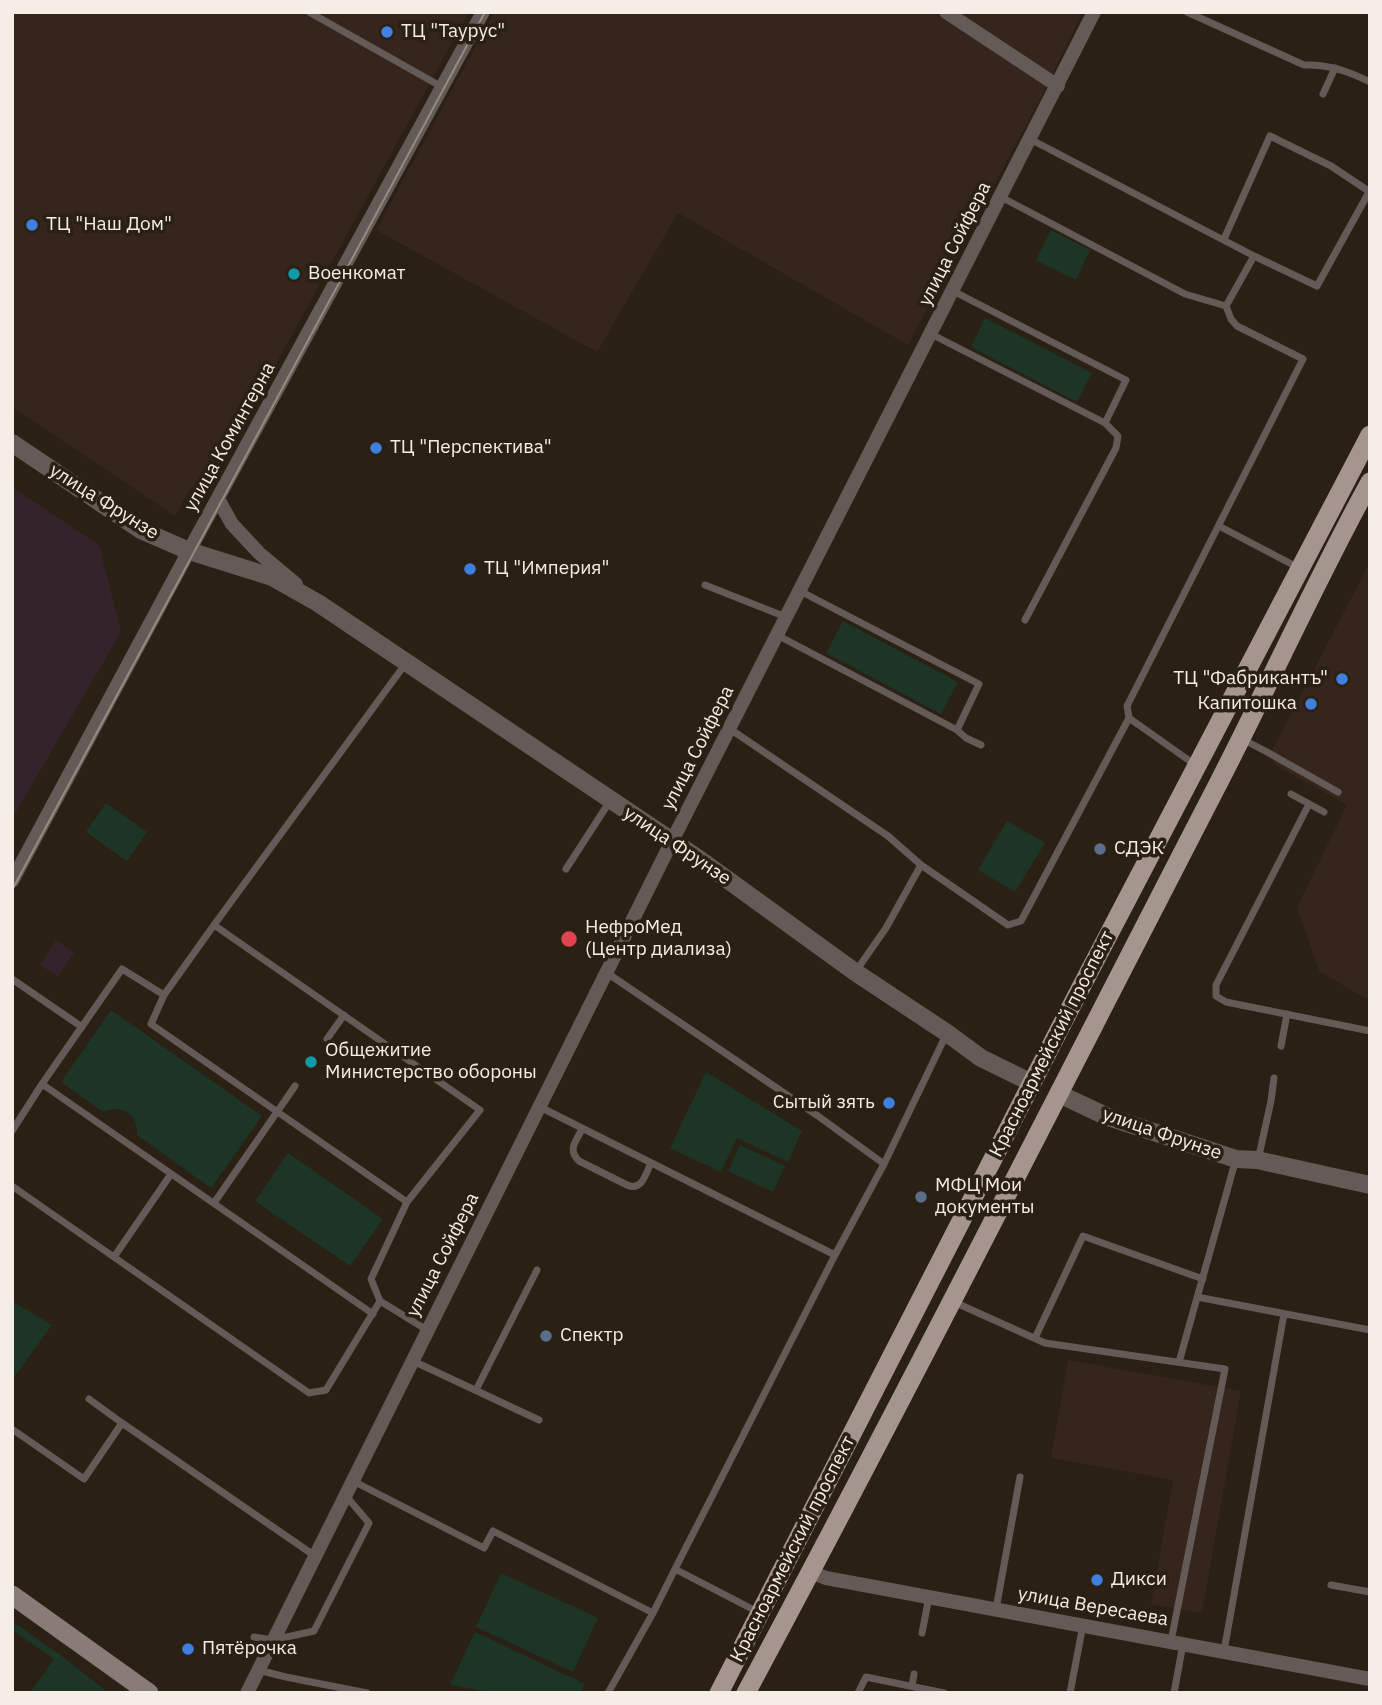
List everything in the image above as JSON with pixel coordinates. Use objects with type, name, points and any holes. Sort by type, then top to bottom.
[{"type":"main road","name":"Красноармейский проспект","points":[[719,1693],[1196,766],[1370,435]]},
{"type":"main road","name":"Красноармейский проспект","points":[[746,1693],[1059,1094],[1370,482]]},
{"type":"main road","name":"улица Фрунзе","points":[[1032,1083],[1059,1094]]},
{"type":"main road","points":[[12,1595],[149,1693]]},
{"type":"street","name":"улица Коминтерна","points":[[12,881],[483,12]]},
{"type":"street","points":[[946,12],[1058,86]]},
{"type":"street","name":"улица Сойфера","points":[[247,1693],[672,841],[1094,12]]},
{"type":"street","name":"улица Фрунзе","points":[[12,443],[141,530],[189,551],[272,577],[318,603],[672,841],[981,1058],[1032,1083]]},
{"type":"street","points":[[218,499],[232,524],[259,553],[318,603]]},
{"type":"street","name":"улица Фрунзе","points":[[1059,1094],[1108,1117],[1236,1158],[1257,1160],[1370,1185]]},
{"type":"street","name":"улица Вересаева","points":[[810,1572],[826,1578],[1370,1679]]},
{"type":"lane","points":[[309,12],[442,87]]},
{"type":"lane","points":[[1187,12],[1304,65],[1320,64],[1350,72],[1370,82]]},
{"type":"lane","points":[[1323,94],[1335,68]]},
{"type":"lane","points":[[1030,139],[1254,256],[1317,286],[1369,192],[1331,166],[1270,136],[1224,239]]},
{"type":"lane","points":[[1001,197],[1185,294],[1226,306]]},
{"type":"lane","points":[[1226,306],[1254,256]]},
{"type":"lane","points":[[953,291],[1126,380],[1105,423]]},
{"type":"lane","points":[[729,729],[888,836],[922,864],[1008,925],[1021,921],[1129,718],[1127,706],[1303,359],[1237,326],[1226,306]]},
{"type":"lane","points":[[931,334],[1105,423],[1118,436],[1116,448],[1024,620]]},
{"type":"lane","points":[[1219,526],[1300,569]]},
{"type":"lane","points":[[705,585],[786,617]]},
{"type":"lane","points":[[800,591],[979,684],[957,730]]},
{"type":"lane","points":[[777,635],[981,745]]},
{"type":"lane","points":[[407,663],[164,995],[151,1024],[407,1202]]},
{"type":"lane","points":[[1129,718],[1196,766]]},
{"type":"lane","points":[[1241,739],[1338,792]]},
{"type":"lane","points":[[1291,794],[1324,812]]},
{"type":"lane","points":[[566,869],[611,801]]},
{"type":"lane","points":[[1309,804],[1216,985],[1216,996],[1226,1002],[1370,1031]]},
{"type":"lane","points":[[855,972],[886,929],[922,864]]},
{"type":"lane","points":[[214,925],[480,1110],[407,1202],[371,1279],[380,1301],[427,1330]]},
{"type":"lane","points":[[12,1131],[122,969],[164,995]]},
{"type":"lane","points":[[606,972],[884,1164]]},
{"type":"lane","points":[[12,979],[82,1027]]},
{"type":"lane","points":[[1281,1046],[1287,1014]]},
{"type":"lane","points":[[327,1039],[344,1015]]},
{"type":"lane","points":[[608,1693],[653,1613],[884,1164],[947,1033]]},
{"type":"lane","points":[[1257,1160],[1274,1078]]},
{"type":"lane","points":[[42,1084],[373,1314]]},
{"type":"lane","points":[[214,1203],[295,1086]]},
{"type":"lane","points":[[539,1107],[835,1255]]},
{"type":"lane","points":[[582,1129],[573,1148],[573,1155],[579,1161],[632,1188],[641,1184],[651,1163]]},
{"type":"lane","points":[[1179,1362],[1236,1158]]},
{"type":"lane","points":[[114,1257],[171,1174]]},
{"type":"lane","points":[[12,1186],[309,1393],[326,1390],[380,1301]]},
{"type":"lane","points":[[1035,1338],[1083,1236],[1203,1279]]},
{"type":"lane","points":[[476,1390],[537,1270]]},
{"type":"lane","points":[[1197,1297],[1370,1331]]},
{"type":"lane","points":[[952,1301],[1045,1343],[1225,1369],[1177,1642],[1174,1693]]},
{"type":"lane","points":[[1224,1651],[1284,1314]]},
{"type":"lane","points":[[412,1360],[539,1420]]},
{"type":"lane","points":[[89,1399],[315,1556]]},
{"type":"lane","points":[[12,1429],[84,1479],[122,1423]]},
{"type":"lane","points":[[996,1609],[1020,1477]]},
{"type":"lane","points":[[352,1481],[484,1548],[493,1531],[653,1613]]},
{"type":"lane","points":[[254,1637],[273,1640],[314,1631],[369,1524],[345,1495]]},
{"type":"lane","points":[[675,1569],[760,1613]]},
{"type":"lane","points":[[1331,1585],[1370,1592]]},
{"type":"lane","points":[[922,1633],[929,1597]]},
{"type":"lane","points":[[1070,1693],[1083,1625]]},
{"type":"lane","points":[[258,1670],[367,1693]]},
{"type":"lane","points":[[912,1686],[915,1674]]},
{"type":"lane","points":[[858,1693],[866,1677],[944,1693]]},
{"type":"shaded area","points":[[12,12],[469,12],[203,497],[190,489],[175,516],[12,407]]},
{"type":"shaded area","points":[[494,12],[933,12],[1047,86],[908,345],[678,213],[597,352],[376,230]]},
{"type":"shaded area","points":[[958,12],[1083,12],[1052,75]]},
{"type":"shaded area","points":[[12,487],[99,545],[121,632],[12,819]]},
{"type":"shaded area","points":[[1370,562],[1370,1001],[1319,971],[1297,907],[1347,805],[1275,765],[1271,752]]},
{"type":"shaded area","points":[[56,940],[74,953],[58,977],[40,965]]},
{"type":"shaded area","points":[[1068,1360],[1241,1391],[1202,1613],[1151,1604],[1173,1480],[1051,1458]]},
{"type":"green space","points":[[1051,230],[1090,250],[1076,280],[1036,260]]},
{"type":"green space","points":[[985,318],[1092,373],[1077,402],[971,347]]},
{"type":"green space","points":[[843,621],[958,682],[941,714],[826,653]]},
{"type":"green space","points":[[106,803],[147,832],[127,861],[86,832]]},
{"type":"green space","points":[[1007,821],[1045,843],[1015,892],[978,870]]},
{"type":"green space","points":[[111,1010],[262,1116],[211,1188],[137,1135],[135,1122],[128,1113],[117,1109],[103,1112],[61,1082]]},
{"type":"green space","points":[[706,1072],[802,1131],[788,1162],[737,1138],[721,1172],[670,1148]]},
{"type":"green space","points":[[740,1145],[785,1166],[773,1192],[728,1171]]},
{"type":"green space","points":[[288,1153],[383,1219],[350,1266],[255,1201]]},
{"type":"green space","points":[[12,1301],[52,1325],[12,1380]]},
{"type":"green space","points":[[501,1573],[598,1618],[573,1672],[476,1627]]},
{"type":"green space","points":[[12,1621],[109,1693],[30,1693],[54,1659],[12,1630]]},
{"type":"green space","points":[[475,1632],[585,1684],[580,1693],[494,1693],[450,1685]]},
{"type":"tram line","points":[[12,890],[485,12]]},
{"type":"place","name":"ТЦ \"Таурус\"","points":[[387,32]]},
{"type":"place","name":"ТЦ \"Наш Дом\"","points":[[32,225]]},
{"type":"place","name":"Военкомат","points":[[294,274]]},
{"type":"place","name":"ТЦ \"Перспектива\"","points":[[376,448]]},
{"type":"place","name":"ТЦ \"Империя\"","points":[[470,569]]},
{"type":"place","name":"ТЦ \"Фабрикантъ\"","points":[[1342,679]]},
{"type":"place","name":"Капитошка","points":[[1311,704]]},
{"type":"place","name":"СДЭК","points":[[1100,849]]},
{"type":"place","name":"НефроМед (Центр диализа)","points":[[569,939]]},
{"type":"place","name":"Общежитие Министерство обороны","points":[[311,1062]]},
{"type":"place","name":"Сытый зять","points":[[889,1103]]},
{"type":"place","name":"МФЦ Мои документы","points":[[921,1197]]},
{"type":"place","name":"Спектр","points":[[546,1336]]},
{"type":"place","name":"Дикси","points":[[1097,1580]]},
{"type":"place","name":"Пятёрочка","points":[[188,1649]]}]
